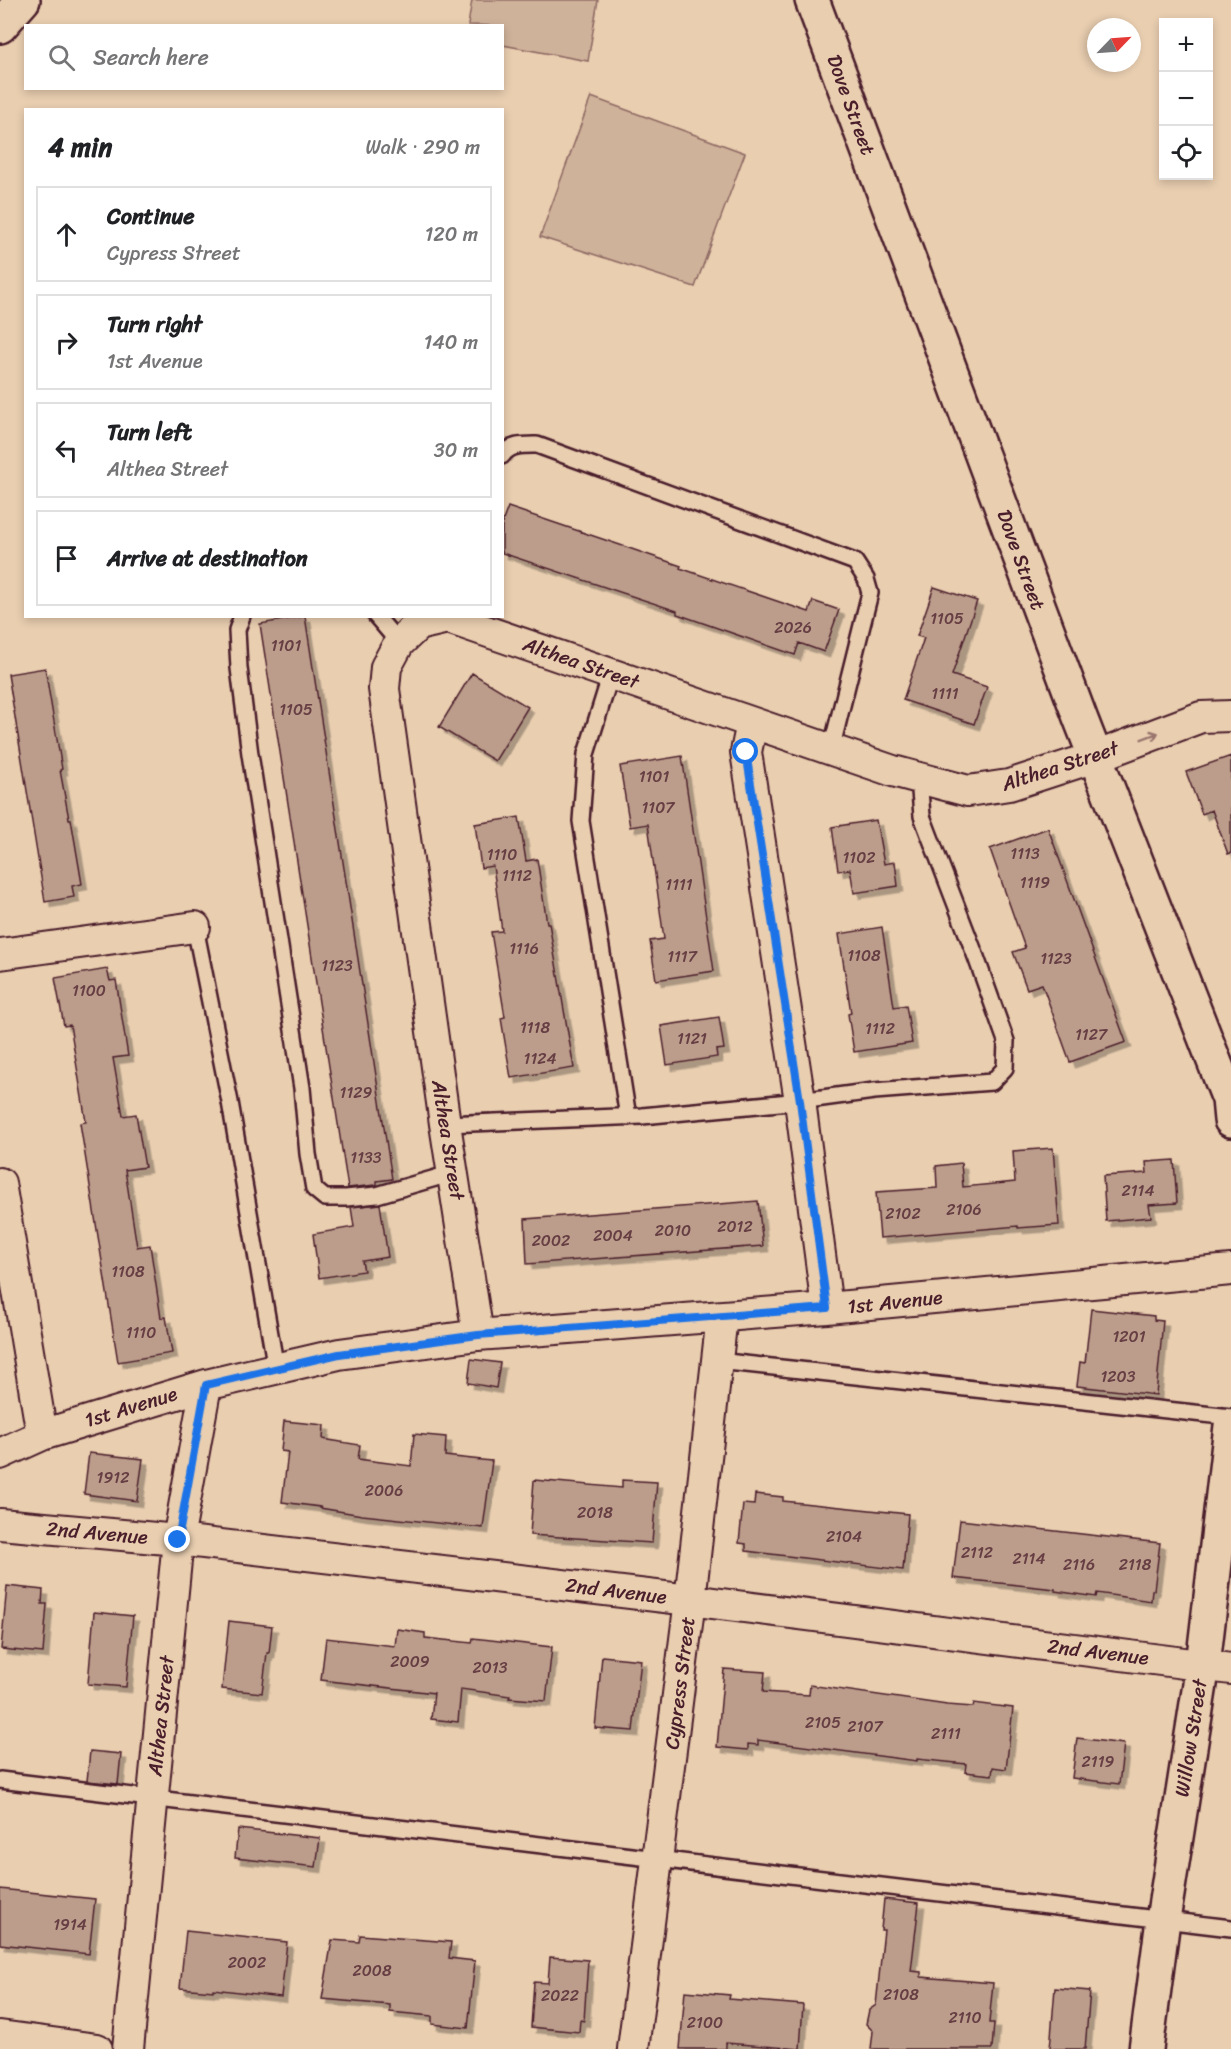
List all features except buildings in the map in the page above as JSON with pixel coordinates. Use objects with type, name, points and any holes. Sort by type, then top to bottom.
[{"type":"street","points":[[0,26],[23,0]]},
{"type":"street","name":"Dove Street","points":[[812,0],[1095,757],[1225,1089],[1231,1120]]},
{"type":"street","name":"Althea Street","points":[[444,618],[418,625],[399,643],[386,667],[384,689],[445,1124],[478,1335]]},
{"type":"street","name":"Althea Street","points":[[451,618],[831,750],[968,791],[1009,785],[1095,757],[1201,717],[1231,716]]},
{"type":"street","points":[[752,723],[746,752],[800,1101],[827,1308]]},
{"type":"street","points":[[0,954],[195,927]]},
{"type":"street","points":[[0,1183],[42,1435]]},
{"type":"street","name":"1st Avenue","points":[[0,1454],[42,1435],[206,1385],[339,1354],[478,1335],[827,1308],[1231,1270]]},
{"type":"street","name":"Cypress Street","points":[[633,2049],[690,1600],[722,1316]]},
{"type":"street","name":"Althea Street","points":[[128,2049],[178,1540],[206,1385]]},
{"type":"street","name":"Willow Street","points":[[1146,2049],[1163,1920],[1217,1667],[1231,1426]]},
{"type":"street","name":"2nd Avenue","points":[[0,1524],[178,1540],[690,1600],[1217,1667]]},
{"type":"street","points":[[0,2036],[97,2049]]},
{"type":"lane","points":[[504,453],[506,450],[521,445],[537,445],[855,562],[866,579],[870,593],[831,750]]},
{"type":"lane","points":[[241,618],[237,630],[241,678],[302,1088],[308,1154],[314,1189],[325,1198],[377,1195],[453,1173]]},
{"type":"lane","points":[[378,618],[399,643]]},
{"type":"lane","points":[[611,674],[586,754],[581,821],[627,1117]]},
{"type":"lane","points":[[445,1124],[627,1117],[800,1101],[874,1090],[992,1082],[1005,1068],[1006,1041],[922,816],[919,778]]},
{"type":"lane","points":[[195,927],[232,1113],[276,1368]]},
{"type":"lane","points":[[718,1361],[1231,1417]]},
{"type":"lane","points":[[0,1780],[1231,1928]]},
{"type":"shaded area","points":[[472,0],[598,0],[588,61],[504,45],[504,24],[468,24]]},
{"type":"shaded area","points":[[591,97],[745,153],[695,287],[540,237]]},
{"type":"route","points":[[178,1540],[206,1385],[339,1354],[478,1335],[827,1308],[800,1101],[746,752]]}]
